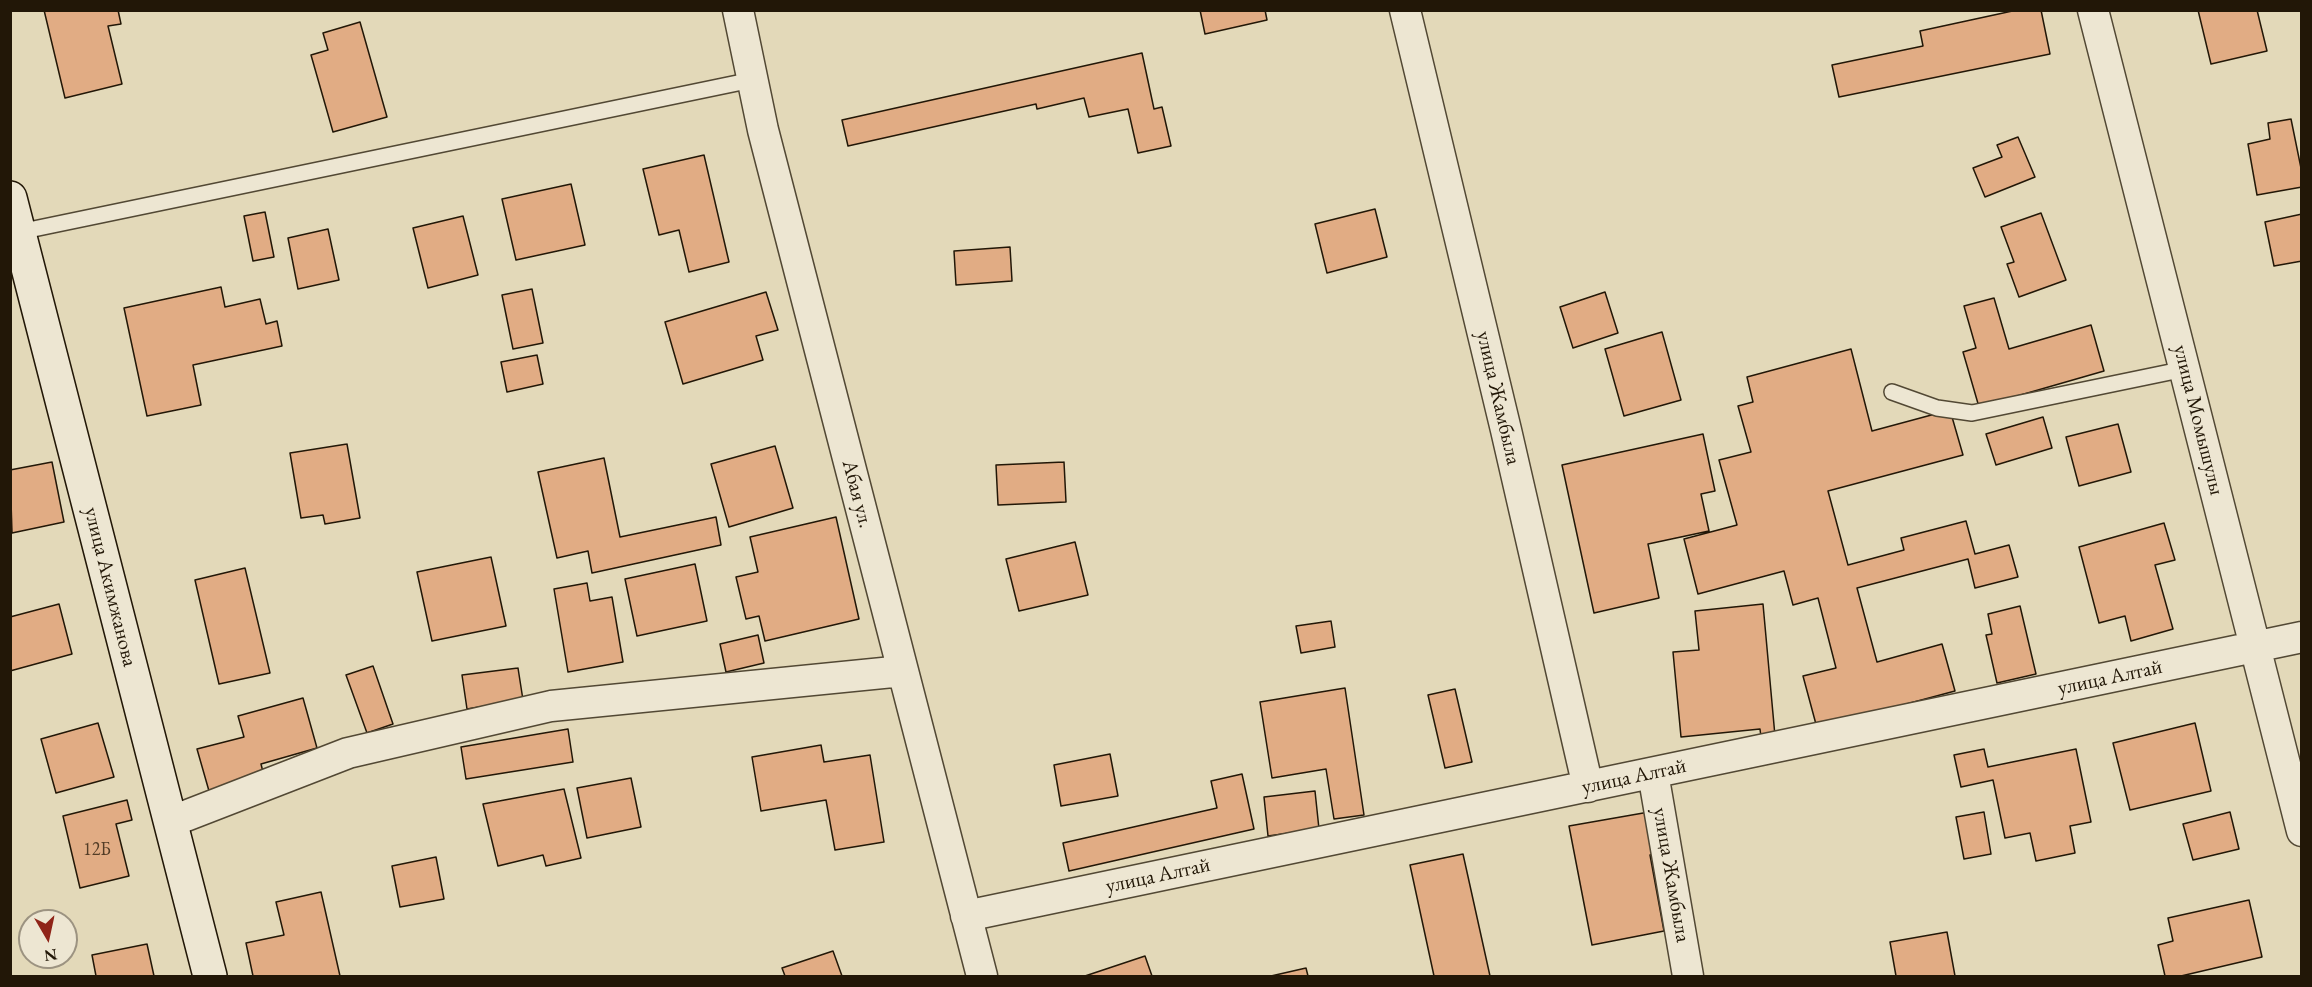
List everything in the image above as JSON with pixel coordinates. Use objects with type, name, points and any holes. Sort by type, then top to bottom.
[{"type":"street","name":"Абая ул.","points":[[738,10],[763,130],[981,976]]},
{"type":"street","name":"улица Жамбыла","points":[[1405,10],[1506,430],[1588,787]]},
{"type":"street","name":"улица Момышулы","points":[[2093,10],[2301,831]]},
{"type":"street","name":"улица Акимжанова","points":[[10,198],[210,976]]},
{"type":"street","name":"улица Алтай","points":[[966,916],[2301,637]]},
{"type":"street","points":[[170,822],[348,753],[551,706],[903,671]]},
{"type":"street","name":"улица Жамбыла","points":[[1653,773],[1688,976]]},
{"type":"lane","points":[[19,232],[752,80]]},
{"type":"lane","points":[[1892,392],[1937,408],[1972,413],[2185,369]]},
{"type":"building","points":[[44,10],[118,10],[121,24],[108,26],[122,84],[65,98]]},
{"type":"building","points":[[1200,10],[1265,10],[1267,20],[1205,34]]},
{"type":"building","points":[[2017,10],[2041,10],[2050,54],[1839,97],[1832,65],[1923,46],[1920,31]]},
{"type":"building","points":[[2198,10],[2257,10],[2267,51],[2211,64]]},
{"type":"building","points":[[360,22],[387,117],[333,132],[311,55],[328,50],[323,33]]},
{"type":"building","points":[[1142,53],[1154,109],[1162,107],[1171,146],[1138,153],[1128,109],[1089,117],[1084,98],[1037,109],[1036,104],[848,146],[842,120]]},
{"type":"building","points":[[2291,119],[2302,173],[2302,187],[2257,195],[2248,144],[2270,139],[2268,123]]},
{"type":"building","points":[[2018,137],[2035,177],[1985,197],[1973,168],[2002,157],[1997,145]]},
{"type":"building","points":[[704,155],[729,262],[689,272],[679,230],[659,235],[643,169]]},
{"type":"building","points":[[571,184],[585,245],[516,260],[502,199]]},
{"type":"building","points":[[1375,209],[1387,257],[1327,273],[1315,224]]},
{"type":"building","points":[[265,212],[274,257],[253,261],[244,216]]},
{"type":"building","points":[[2041,213],[2066,280],[2019,297],[2007,264],[2014,262],[2001,227]]},
{"type":"building","points":[[2302,214],[2302,261],[2274,266],[2265,222]]},
{"type":"building","points":[[463,216],[478,275],[428,288],[413,228]]},
{"type":"building","points":[[328,229],[339,280],[298,289],[288,238]]},
{"type":"building","points":[[1010,247],[1012,281],[956,285],[954,251]]},
{"type":"building","points":[[221,287],[225,307],[260,299],[266,324],[277,321],[282,346],[193,365],[201,405],[147,416],[124,308]]},
{"type":"building","points":[[532,289],[543,343],[513,349],[502,295]]},
{"type":"building","points":[[766,292],[778,330],[756,336],[763,360],[683,384],[665,322]]},
{"type":"building","points":[[1605,292],[1618,333],[1573,348],[1560,307]]},
{"type":"building","points":[[1994,298],[2009,349],[2091,325],[2104,371],[1979,407],[1963,352],[1976,348],[1964,306]]},
{"type":"building","points":[[1662,332],[1681,400],[1624,416],[1605,349]]},
{"type":"building","points":[[1851,349],[1872,431],[1950,410],[1963,455],[1828,491],[1848,565],[1904,550],[1901,538],[1966,521],[1975,554],[2009,545],[2018,577],[1975,588],[1968,559],[1857,588],[1877,662],[1942,644],[1955,691],[1817,728],[1803,676],[1836,668],[1818,598],[1793,605],[1784,571],[1698,594],[1684,539],[1737,525],[1719,460],[1751,452],[1738,406],[1753,402],[1747,377]]},
{"type":"building","points":[[537,355],[543,384],[507,392],[501,362]]},
{"type":"building","points":[[2043,417],[2052,448],[1996,465],[1986,434]]},
{"type":"building","points":[[2118,424],[2131,472],[2079,486],[2066,437]]},
{"type":"building","points":[[1703,434],[1715,491],[1701,494],[1709,531],[1648,544],[1659,598],[1594,613],[1562,465]]},
{"type":"building","points":[[347,444],[360,518],[325,524],[323,515],[301,518],[290,453]]},
{"type":"building","points":[[775,446],[793,508],[729,527],[711,464]]},
{"type":"building","points":[[604,458],[620,537],[716,517],[721,545],[592,573],[588,551],[557,558],[538,472]]},
{"type":"building","points":[[52,462],[64,522],[12,533],[10,470]]},
{"type":"building","points":[[1064,462],[1066,502],[998,505],[996,465]]},
{"type":"building","points":[[836,517],[859,619],[765,641],[759,616],[746,619],[736,577],[758,572],[750,537]]},
{"type":"building","points":[[2164,523],[2175,560],[2155,565],[2173,629],[2131,641],[2125,616],[2099,623],[2079,547]]},
{"type":"building","points":[[1075,542],[1088,595],[1019,611],[1006,559]]},
{"type":"building","points":[[491,557],[506,626],[432,641],[417,572]]},
{"type":"building","points":[[695,564],[707,621],[637,636],[625,579]]},
{"type":"building","points":[[245,568],[270,673],[219,684],[195,580]]},
{"type":"building","points":[[587,583],[590,601],[612,597],[623,662],[568,672],[554,589]]},
{"type":"building","points":[[59,604],[72,654],[10,671],[10,617]]},
{"type":"building","points":[[1763,604],[1775,736],[1761,737],[1760,729],[1681,737],[1673,652],[1699,650],[1695,611]]},
{"type":"building","points":[[2020,606],[2036,674],[1997,683],[1986,635],[1992,634],[1988,614]]},
{"type":"building","points":[[1331,621],[1335,647],[1301,653],[1296,626]]},
{"type":"building","points":[[758,635],[764,663],[726,672],[720,644]]},
{"type":"building","points":[[373,666],[393,724],[367,733],[346,675]]},
{"type":"building","points":[[518,668],[523,700],[467,709],[462,675]]},
{"type":"building","points":[[1345,688],[1364,815],[1334,819],[1326,769],[1272,778],[1260,702]]},
{"type":"building","points":[[1455,689],[1472,762],[1445,768],[1428,695]]},
{"type":"building","points":[[303,698],[317,748],[261,764],[264,776],[209,791],[197,749],[244,737],[238,716]]},
{"type":"building","points":[[98,723],[114,777],[56,793],[41,739]]},
{"type":"building","points":[[2195,723],[2211,791],[2130,810],[2113,743]]},
{"type":"building","points":[[568,729],[573,762],[466,779],[461,747]]},
{"type":"building","points":[[821,745],[824,762],[870,755],[884,842],[835,850],[826,800],[761,811],[752,757]]},
{"type":"building","points":[[1984,749],[1988,767],[2076,749],[2091,822],[2070,826],[2075,853],[2036,861],[2030,833],[2005,838],[1993,780],[1961,787],[1954,755]]},
{"type":"building","points":[[1110,754],[1118,796],[1061,806],[1054,765]]},
{"type":"building","points":[[1242,774],[1254,829],[1069,871],[1063,843],[1217,808],[1211,781]]},
{"type":"building","points":[[631,778],[641,827],[587,838],[577,788]]},
{"type":"building","points":[[564,789],[581,858],[546,866],[543,855],[498,866],[483,804]]},
{"type":"building","points":[[1315,791],[1319,829],[1268,836],[1264,797]]},
{"type":"building","points":[[127,800],[132,820],[116,824],[129,876],[80,888],[63,816]]},
{"type":"building","points":[[1649,812],[1658,853],[1650,855],[1664,931],[1592,945],[1569,826]]},
{"type":"building","points":[[1984,812],[1991,854],[1964,859],[1956,817]]},
{"type":"building","points":[[2230,812],[2239,849],[2193,860],[2183,824]]},
{"type":"building","points":[[1463,854],[1490,976],[1434,976],[1410,865]]},
{"type":"building","points":[[436,857],[444,899],[400,907],[392,866]]},
{"type":"building","points":[[321,892],[340,976],[253,976],[246,943],[284,935],[276,902]]},
{"type":"building","points":[[2249,900],[2262,957],[2181,976],[2165,976],[2158,945],[2173,941],[2168,918]]},
{"type":"building","points":[[1947,932],[1955,976],[1896,976],[1890,942]]},
{"type":"building","points":[[147,944],[154,976],[96,976],[92,955]]},
{"type":"building","points":[[833,951],[842,976],[785,976],[782,968]]},
{"type":"building","points":[[1145,956],[1152,976],[1085,976]]},
{"type":"building","points":[[1306,968],[1308,976],[1271,976]]}]
